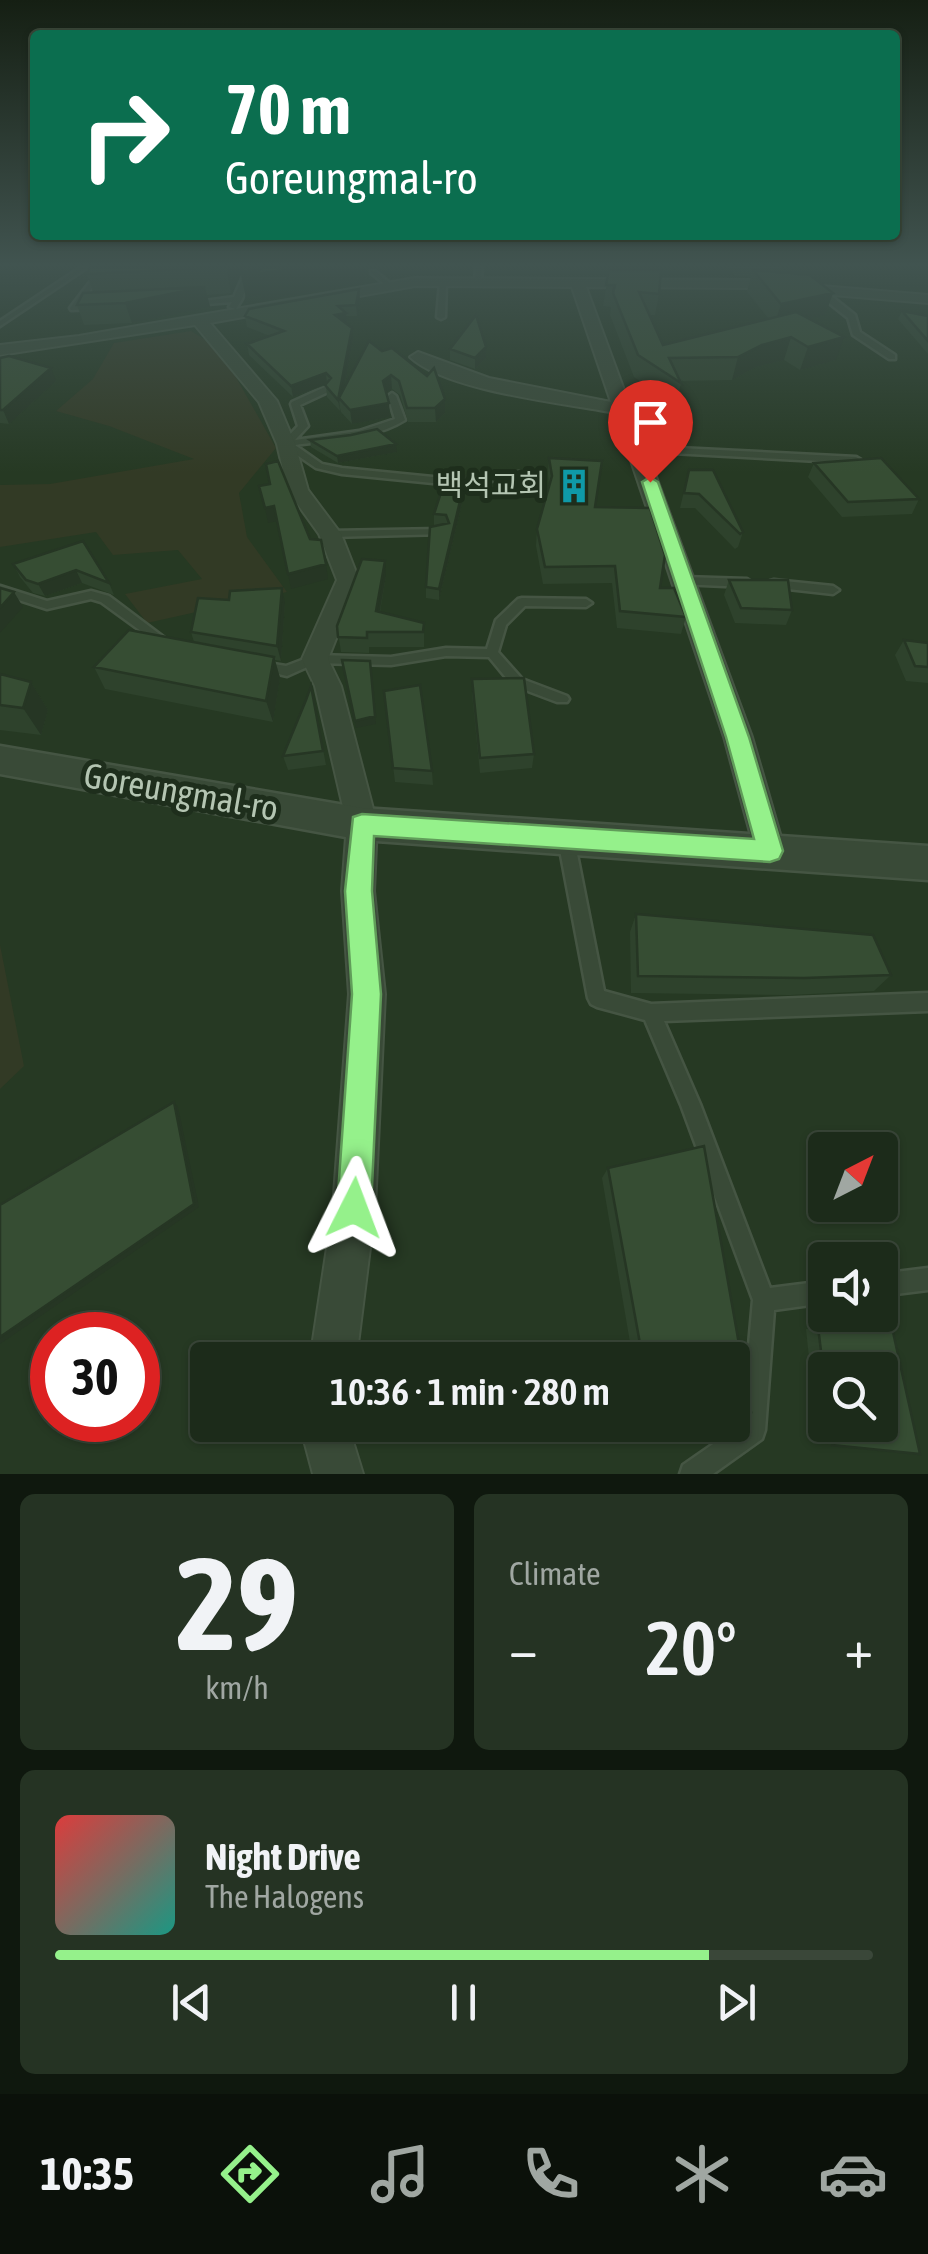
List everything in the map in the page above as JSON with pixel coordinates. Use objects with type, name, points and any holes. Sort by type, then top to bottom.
[{"type":"street","points":[[0,350],[105,336]]},
{"type":"street","points":[[214,336],[268,401],[286,444],[298,490],[330,534],[348,580],[315,660],[328,686],[362,824],[358,891],[367,994],[354,1208],[335,1342]]},
{"type":"street","points":[[597,336],[738,737],[770,851]]},
{"type":"street","points":[[418,357],[428,364],[485,381],[624,410]]},
{"type":"street","name":"Goreungmal-ro","points":[[0,760],[362,824],[928,862]]},
{"type":"street","points":[[329,1442],[338,1474]]},
{"type":"lane","points":[[860,336],[892,357]]},
{"type":"lane","points":[[286,444],[303,426],[294,404],[325,390]]},
{"type":"lane","points":[[286,444],[369,433],[388,426],[400,420],[392,396]]},
{"type":"lane","points":[[286,444],[319,466],[342,471],[454,482],[519,474]]},
{"type":"lane","points":[[638,449],[856,460]]},
{"type":"lane","points":[[330,534],[441,532]]},
{"type":"lane","points":[[684,581],[833,590]]},
{"type":"lane","points":[[0,590],[46,604],[91,595],[106,599],[144,630],[183,653]]},
{"type":"lane","points":[[492,653],[500,623],[522,602],[586,604]]},
{"type":"lane","points":[[252,665],[287,670],[315,660],[392,660],[446,652],[492,653],[517,682],[562,700]]},
{"type":"lane","points":[[566,838],[597,998],[651,1013],[928,1002]]},
{"type":"lane","points":[[651,1013],[764,1300],[753,1430],[692,1474]]},
{"type":"lane","points":[[898,1282],[928,1278]]},
{"type":"lane","points":[[764,1300],[808,1294]]},
{"type":"green space","points":[[160,336],[199,336],[220,349],[276,448],[239,493],[247,537],[287,592],[147,623],[125,594],[202,579],[178,550],[113,555],[96,532],[0,547],[0,485],[50,484],[194,459],[109,426],[56,411],[93,379],[114,343]]},
{"type":"green space","points":[[0,945],[24,1066],[0,1089]]},
{"type":"building","points":[[270,336],[350,336],[338,400],[325,385],[331,378],[326,373],[291,386],[247,344]]},
{"type":"building","points":[[460,336],[482,336],[486,347],[475,358],[450,349]]},
{"type":"building","points":[[630,336],[659,336],[663,345],[700,336],[844,337],[808,347],[791,337],[738,357],[669,358],[681,383],[638,355]]},
{"type":"building","points":[[369,341],[382,351],[392,348],[427,376],[434,368],[445,399],[435,408],[407,408],[399,381],[391,375],[383,381],[389,403],[350,410],[339,398]]},
{"type":"building","points":[[9,356],[51,368],[0,410],[0,358]]},
{"type":"building","points":[[377,429],[396,444],[337,456],[310,440],[351,435]]},
{"type":"building","points":[[549,458],[602,461],[595,507],[650,508],[665,555],[660,588],[674,588],[686,617],[620,611],[615,566],[545,567],[537,529],[552,476]]},
{"type":"building","points":[[881,458],[919,499],[848,502],[814,463]]},
{"type":"building","points":[[278,461],[310,539],[321,540],[326,564],[288,574],[274,506],[265,508],[259,486],[270,484],[266,464]]},
{"type":"building","points":[[689,470],[713,470],[743,532],[740,534],[699,494],[684,493]]},
{"type":"building","points":[[466,476],[439,589],[426,587],[430,527],[449,523],[446,515],[434,514],[446,477]]},
{"type":"building","points":[[83,541],[109,583],[76,570],[38,584],[26,580],[13,564]]},
{"type":"building","points":[[362,559],[385,561],[376,611],[424,623],[423,632],[367,632],[367,638],[338,637],[337,626]]},
{"type":"building","points":[[729,580],[788,580],[792,610],[741,608]]},
{"type":"building","points":[[0,588],[14,592],[0,608]]},
{"type":"building","points":[[282,588],[277,646],[191,632],[198,598],[229,600],[230,591]]},
{"type":"building","points":[[129,630],[274,657],[266,701],[94,667]]},
{"type":"building","points":[[904,640],[928,643],[928,667],[915,666]]},
{"type":"building","points":[[342,660],[370,661],[375,716],[355,721]]},
{"type":"building","points":[[0,674],[31,682],[23,708],[0,705]]},
{"type":"building","points":[[524,678],[534,754],[480,758],[472,679]]},
{"type":"building","points":[[420,685],[432,771],[393,768],[384,691]]},
{"type":"building","points":[[311,686],[323,751],[283,756],[306,700]]},
{"type":"building","points":[[636,914],[873,935],[891,975],[638,976]]},
{"type":"building","points":[[174,1102],[194,1204],[36,1312],[30,1312],[30,1316],[0,1337],[0,1205]]},
{"type":"building","points":[[704,1146],[739,1342],[640,1342],[608,1168]]},
{"type":"building","points":[[819,1332],[893,1332],[897,1352],[821,1352]]},
{"type":"building","points":[[898,1355],[920,1454],[832,1442],[898,1442]]},
{"type":"place","name":"백석교회","points":[[574,486]]},
{"type":"route","points":[[354,1208],[367,994],[358,891],[362,824],[770,851],[738,737],[650,482]]}]
